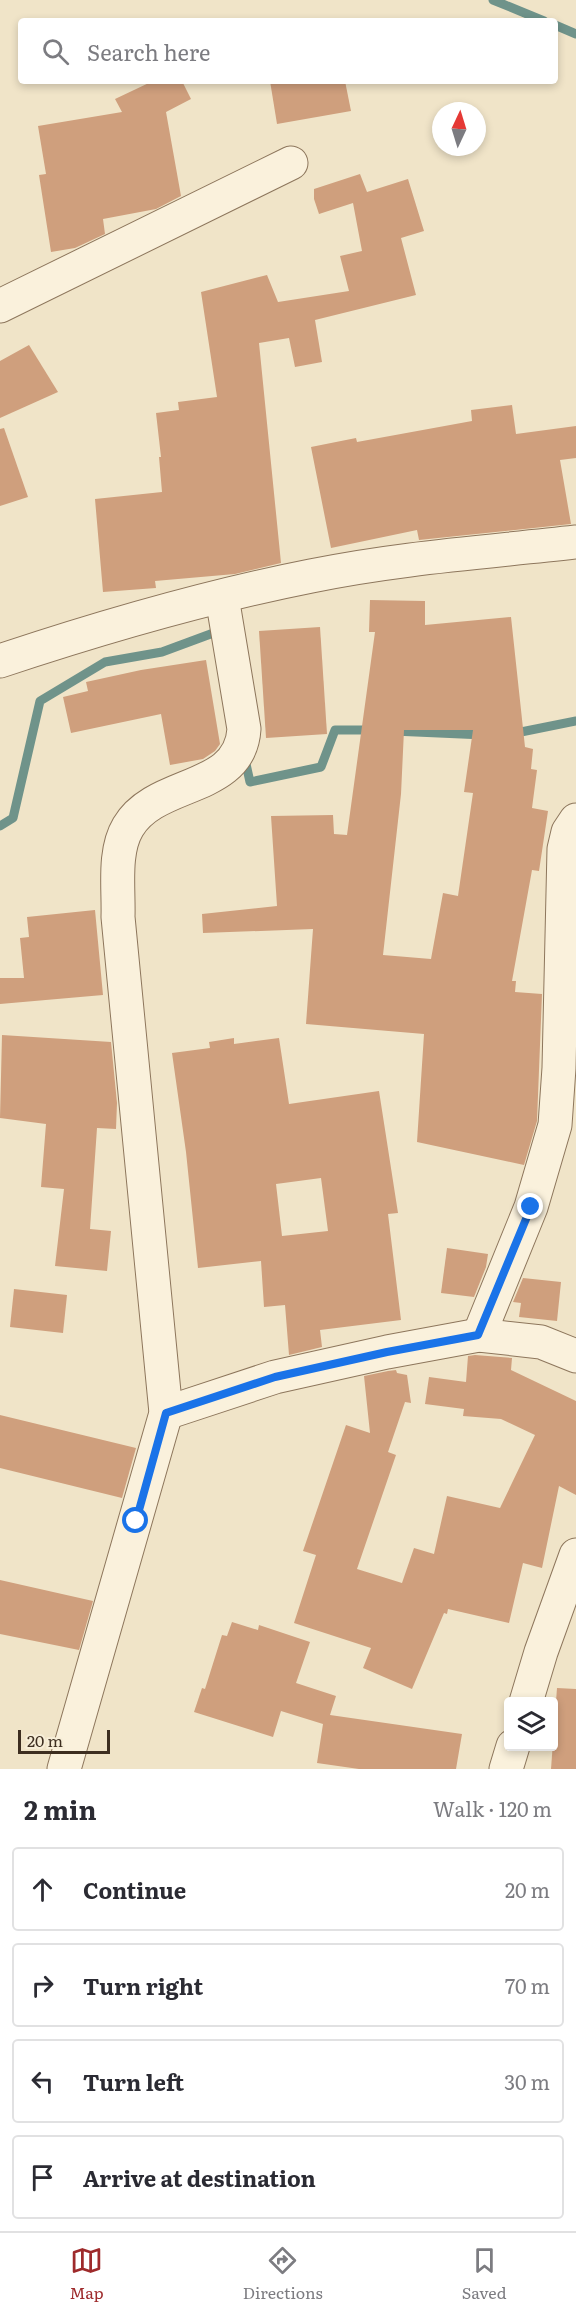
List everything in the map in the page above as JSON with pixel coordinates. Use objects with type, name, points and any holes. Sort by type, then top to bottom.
[{"type":"street","points":[[0,306],[291,163]]},
{"type":"street","points":[[0,661],[156,613],[311,576],[433,558],[576,542]]},
{"type":"street","points":[[64,1769],[166,1413],[118,917],[119,849],[128,827],[140,810],[167,795],[202,781],[230,765],[239,754],[244,729],[222,597]]},
{"type":"street","points":[[478,1335],[531,1207],[555,1125],[559,1068],[564,849],[568,832],[576,820]]},
{"type":"street","points":[[166,1413],[275,1377],[478,1335],[541,1342],[576,1356]]},
{"type":"street","points":[[527,1697],[576,1555]]},
{"type":"street","points":[[506,1769],[511,1751]]},
{"type":"building","points":[[147,84],[184,84],[191,99],[166,112],[181,196],[156,209],[103,219],[105,234],[75,248],[51,252],[39,175],[46,174],[38,126],[122,112],[115,99]]},
{"type":"building","points":[[270,84],[346,84],[351,111],[277,124]]},
{"type":"building","points":[[360,174],[367,192],[408,179],[424,231],[401,238],[416,295],[315,320],[322,362],[295,367],[289,338],[259,343],[281,563],[235,574],[155,581],[156,588],[103,592],[95,499],[162,492],[156,413],[179,410],[178,402],[217,397],[201,292],[267,275],[278,302],[349,291],[340,256],[362,251],[353,203],[319,214],[314,199],[314,189]]},
{"type":"building","points":[[29,345],[58,392],[0,418],[0,361]]},
{"type":"building","points":[[512,405],[516,434],[576,426],[576,458],[560,460],[571,524],[419,540],[417,530],[331,548],[311,447],[356,438],[357,442],[472,421],[471,410]]},
{"type":"building","points":[[4,428],[28,497],[0,506],[0,429]]},
{"type":"building","points":[[370,600],[425,601],[425,625],[511,617],[525,747],[533,749],[531,769],[537,770],[532,808],[548,811],[539,871],[532,870],[512,981],[516,981],[515,992],[542,994],[537,1121],[524,1165],[417,1142],[424,1034],[306,1024],[313,929],[203,933],[202,914],[277,906],[271,816],[333,815],[334,834],[347,835],[375,632],[369,632]],"holes":[[[404,730],[473,730],[464,792],[473,793],[458,896],[443,893],[431,959],[383,955],[401,794]]]},
{"type":"building","points":[[320,627],[327,734],[266,738],[259,631]]},
{"type":"building","points":[[206,660],[220,744],[215,751],[203,759],[170,765],[161,714],[71,733],[63,697],[88,691],[86,682],[141,670]]},
{"type":"building","points":[[95,910],[103,995],[0,1004],[0,978],[24,978],[20,938],[29,937],[27,917]]},
{"type":"building","points":[[2,1035],[111,1042],[117,1103],[116,1129],[97,1128],[90,1229],[111,1231],[107,1271],[55,1266],[64,1189],[41,1187],[46,1124],[0,1118]]},
{"type":"building","points":[[234,1038],[234,1044],[279,1038],[289,1104],[379,1091],[398,1213],[388,1214],[401,1320],[320,1330],[322,1347],[289,1355],[285,1305],[264,1307],[261,1261],[198,1268],[186,1152],[172,1053],[210,1048],[209,1042]],"holes":[[[321,1178],[328,1231],[282,1236],[276,1184]]]},
{"type":"building","points":[[447,1248],[488,1254],[486,1267],[474,1297],[441,1293]]},
{"type":"building","points":[[523,1278],[561,1282],[557,1321],[519,1317],[521,1303],[513,1302]]},
{"type":"building","points":[[14,1289],[67,1295],[63,1333],[10,1327]]},
{"type":"building","points":[[468,1356],[512,1358],[511,1370],[576,1401],[576,1495],[559,1486],[542,1568],[523,1563],[509,1623],[448,1609],[447,1614],[444,1613],[412,1689],[363,1668],[371,1648],[294,1623],[316,1555],[303,1551],[346,1425],[370,1433],[364,1376],[396,1370],[397,1373],[407,1375],[411,1403],[405,1402],[388,1452],[396,1455],[357,1569],[402,1583],[414,1548],[434,1554],[447,1496],[500,1508],[535,1435],[501,1419],[463,1416],[464,1409],[425,1404],[429,1377],[466,1382]]},
{"type":"building","points":[[0,1415],[136,1448],[122,1498],[0,1468]]},
{"type":"building","points":[[0,1580],[93,1601],[79,1650],[0,1634]]},
{"type":"building","points":[[232,1622],[258,1630],[259,1625],[310,1642],[296,1683],[336,1696],[330,1715],[462,1734],[456,1769],[359,1769],[317,1763],[323,1724],[281,1711],[273,1737],[194,1712],[202,1688],[205,1689],[222,1635],[227,1636]]},
{"type":"building","points":[[557,1688],[576,1689],[576,1769],[551,1769],[552,1751],[558,1751]]},
{"type":"waterway","points":[[493,0],[537,18]]},
{"type":"waterway","points":[[558,26],[576,34]]},
{"type":"waterway","points":[[0,826],[13,818],[40,701],[105,662],[162,652],[216,632],[218,639]]},
{"type":"waterway","points":[[515,736],[516,733],[576,721]]},
{"type":"waterway","points":[[244,755],[250,782],[321,767],[335,730],[373,730]]},
{"type":"waterway","points":[[393,731],[484,735]]},
{"type":"route","points":[[136,1521],[166,1413],[275,1377],[478,1335],[531,1207]]}]
